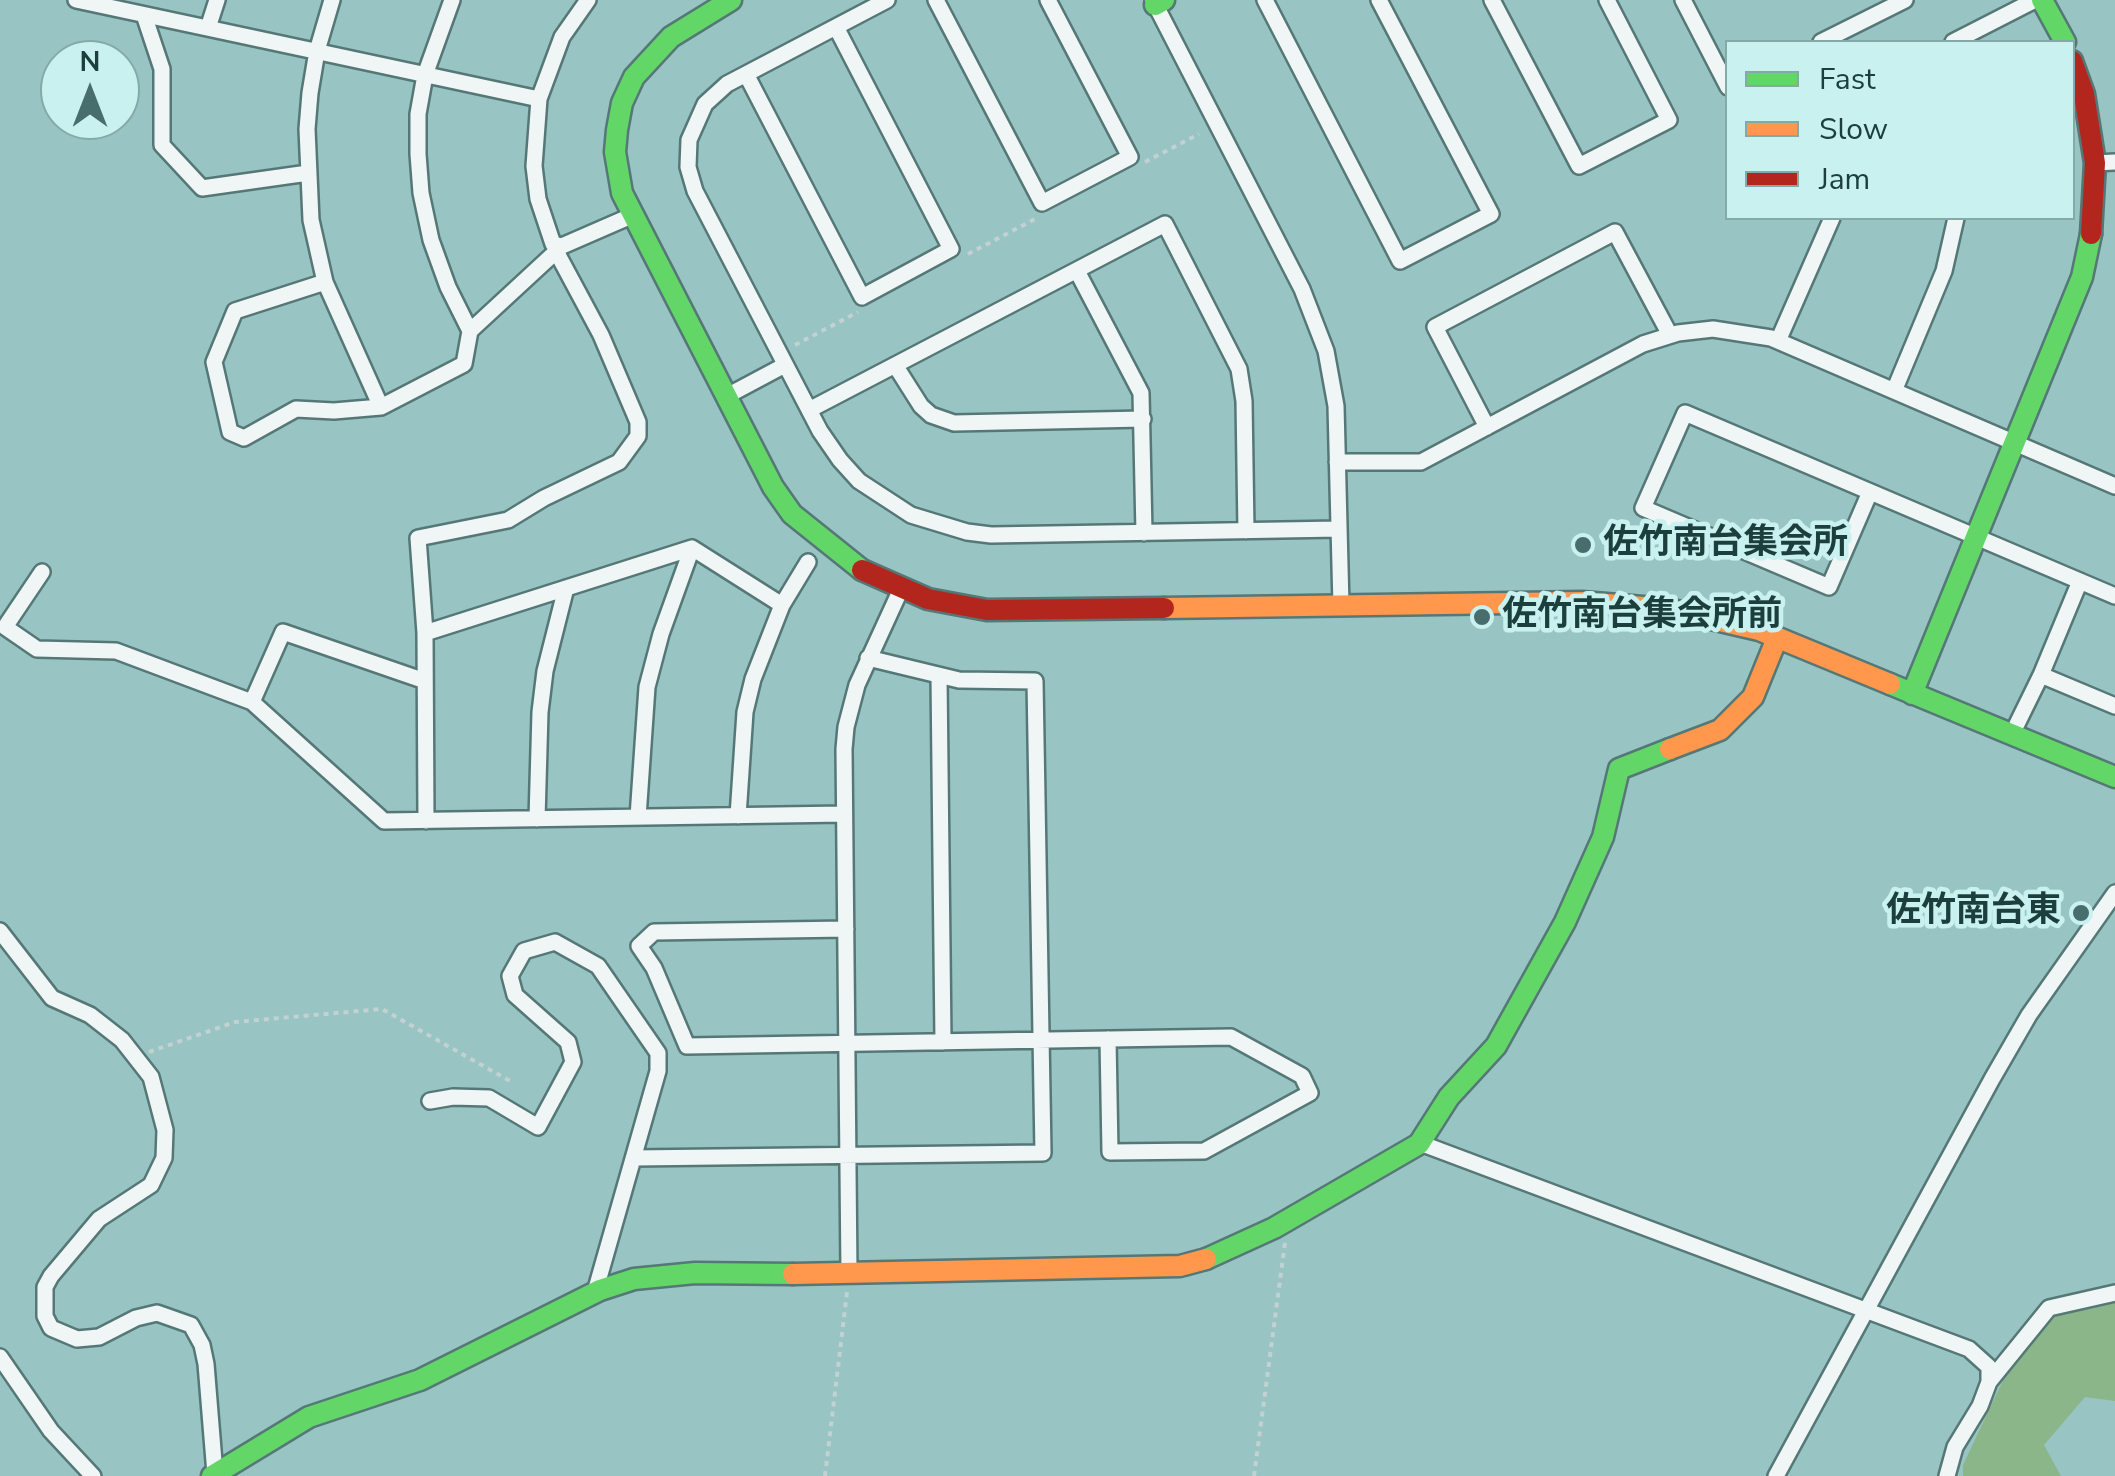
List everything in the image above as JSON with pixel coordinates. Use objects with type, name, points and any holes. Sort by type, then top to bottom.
[{"type":"street","points":[[76,0],[539,99]]},
{"type":"street","points":[[208,28],[216,0]]},
{"type":"street","points":[[332,0],[317,52],[307,128],[312,220],[326,282],[382,407]]},
{"type":"street","points":[[326,282],[235,311],[214,362],[230,432],[244,438],[296,409],[346,411],[382,407],[464,364],[470,331],[431,240],[421,193],[418,114],[425,74],[452,0]]},
{"type":"street","points":[[426,821],[425,633],[418,538],[508,520],[619,462],[638,436],[638,422],[608,352],[554,244],[538,200],[534,166],[539,99],[562,37],[588,0]]},
{"type":"street","points":[[731,0],[671,37],[634,76],[622,103],[615,152],[622,193],[773,487],[792,514],[868,575],[946,604],[988,610],[1622,604],[1710,616],[1778,638],[2115,777]]},
{"type":"street","points":[[887,0],[715,93],[698,114],[689,140],[688,167],[700,202],[786,357],[809,410],[840,460],[859,481],[911,515],[938,525],[991,535],[1339,529]]},
{"type":"street","points":[[936,0],[1042,203],[1130,157],[1048,0]]},
{"type":"street","points":[[1265,0],[1400,261],[1491,214],[1379,0]]},
{"type":"street","points":[[1492,0],[1579,166],[1669,120],[1607,0]]},
{"type":"street","points":[[1683,0],[1725,80]]},
{"type":"street","points":[[1825,40],[1904,0]]},
{"type":"street","points":[[1956,40],[2038,0],[2064,40]]},
{"type":"street","points":[[1157,2],[1316,322],[1334,392],[1341,606]]},
{"type":"street","points":[[144,14],[162,69],[162,145],[202,188],[308,174]]},
{"type":"street","points":[[746,74],[862,297],[951,249],[836,27]]},
{"type":"street","points":[[1912,694],[2082,278],[2105,163],[2075,69]]},
{"type":"street","points":[[470,331],[559,249],[631,216]]},
{"type":"street","points":[[1778,340],[1831,220]]},
{"type":"street","points":[[1894,391],[1940,283],[1956,220]]},
{"type":"street","points":[[809,410],[1166,224],[1239,369],[1244,401],[1246,531]]},
{"type":"street","points":[[1487,426],[1435,326],[1614,232],[1670,336]]},
{"type":"street","points":[[1076,271],[1141,393],[1144,532]]},
{"type":"street","points":[[1337,462],[1421,462],[1643,344],[1713,329],[1778,340],[2014,443],[2113,480]]},
{"type":"street","points":[[725,397],[786,357]]},
{"type":"street","points":[[894,365],[921,406],[931,415],[954,423],[1143,419]]},
{"type":"street","points":[[1870,492],[1829,587],[1642,508],[1685,413],[2115,596]]},
{"type":"street","points":[[425,633],[692,548],[782,605]]},
{"type":"street","points":[[638,818],[647,687],[661,634],[692,548]]},
{"type":"street","points":[[738,816],[745,712],[766,640],[808,562]]},
{"type":"street","points":[[42,572],[4,626],[37,649],[116,651],[252,702],[384,821],[844,814]]},
{"type":"street","points":[[2017,724],[2080,581]]},
{"type":"street","points":[[537,819],[545,670],[566,588]]},
{"type":"street","points":[[849,1272],[846,727],[868,658],[901,589]]},
{"type":"street","points":[[252,702],[283,632],[425,681]]},
{"type":"street","points":[[0,931],[52,998],[110,1029],[135,1056],[151,1078],[166,1130],[164,1158],[151,1184],[99,1219],[51,1276],[45,1287],[45,1316],[51,1328],[77,1339],[99,1337],[136,1318],[156,1313],[191,1326],[202,1345],[206,1364],[214,1475],[310,1416],[420,1380],[595,1292],[634,1278],[662,1274],[1196,1264],[1274,1228],[1420,1143],[1449,1097],[1496,1046],[1565,922],[1603,837],[1619,769],[1720,730],[1752,698],[1778,638]]},
{"type":"street","points":[[634,1158],[1043,1153],[1035,682],[939,676],[868,658]]},
{"type":"street","points":[[2041,675],[2115,706]]},
{"type":"street","points":[[939,676],[944,1042]]},
{"type":"street","points":[[1776,1476],[2029,1015],[2115,893]]},
{"type":"street","points":[[846,929],[654,932],[639,946],[654,968],[687,1046],[846,1043],[1231,1037],[1302,1076],[1310,1094],[1204,1150],[1110,1152],[1108,1039]]},
{"type":"street","points":[[430,1102],[453,1097],[489,1098],[538,1128],[573,1062],[568,1042],[514,995],[510,976],[524,951],[555,942],[598,966],[658,1053],[658,1071],[595,1292]]},
{"type":"street","points":[[1420,1143],[1969,1349],[1989,1367],[1989,1382]]},
{"type":"street","points":[[1947,1476],[1955,1447],[1980,1406],[1989,1382],[2049,1308],[2115,1292]]},
{"type":"street","points":[[0,1357],[52,1431],[93,1476]]},
{"type":"path","points":[[1130,170],[1199,134]]},
{"type":"path","points":[[959,260],[1045,214]]},
{"type":"path","points":[[786,357],[873,304]]},
{"type":"path","points":[[135,1056],[235,1022],[382,1009],[510,1081]]},
{"type":"path","points":[[1254,1476],[1285,1243]]},
{"type":"path","points":[[825,1476],[849,1272]]},
{"type":"green space","points":[[2096,1300],[2115,1301],[2115,1401],[2085,1397],[2044,1445],[2061,1476],[1963,1476],[1963,1465],[2005,1376],[2047,1319]]},
{"type":"traffic: fast","points":[[731,0],[671,37],[634,77],[622,103],[617,130],[615,152],[622,193],[773,487],[792,514],[862,570]]},
{"type":"traffic: fast","points":[[1155,5],[1164,0]]},
{"type":"traffic: fast","points":[[2042,0],[2064,40]]},
{"type":"traffic: fast","points":[[1912,694],[2082,277],[2091,234]]},
{"type":"traffic: fast","points":[[1890,684],[2115,777]]},
{"type":"traffic: fast","points":[[1206,1259],[1274,1228],[1419,1144],[1449,1097],[1496,1046],[1565,922],[1603,837],[1619,769],[1670,749]]},
{"type":"traffic: fast","points":[[212,1476],[309,1417],[420,1380],[600,1290],[634,1279],[695,1273],[793,1274]]},
{"type":"traffic: slow","points":[[1164,608],[1582,602],[1668,609],[1759,630],[1890,684]]},
{"type":"traffic: slow","points":[[1670,749],[1720,730],[1753,697],[1777,638]]},
{"type":"traffic: slow","points":[[793,1274],[1180,1266],[1206,1259]]},
{"type":"traffic: jam","points":[[2075,69],[2084,94],[2095,163],[2091,234]]},
{"type":"traffic: jam","points":[[862,570],[928,599],[987,610],[1164,608]]},
{"type":"place","name":"佐竹南台集会所","points":[[1583,545]]},
{"type":"place","name":"佐竹南台集会所前","points":[[1482,617]]},
{"type":"place","name":"佐竹南台東","points":[[2081,913]]}]
